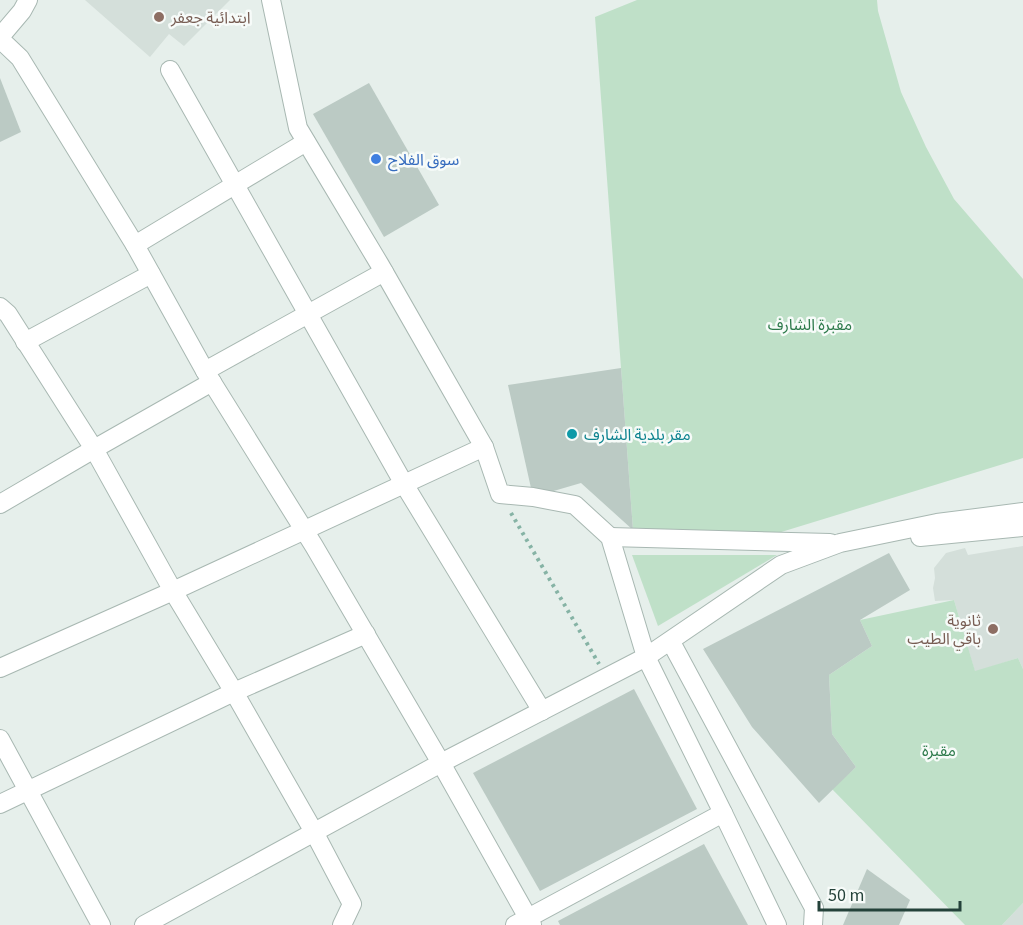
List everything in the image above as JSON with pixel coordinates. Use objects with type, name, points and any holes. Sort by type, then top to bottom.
[{"type":"street","points":[[28,0],[0,38],[20,58],[135,245],[208,377],[366,634],[441,763],[525,923],[723,813]]},
{"type":"street","points":[[271,0],[298,128],[484,447],[500,494],[533,497],[575,505],[610,537],[646,657],[777,925]]},
{"type":"street","points":[[170,70],[404,484],[542,711]]},
{"type":"street","points":[[135,245],[306,141]]},
{"type":"street","points":[[0,504],[94,449],[308,315],[384,272]]},
{"type":"street","points":[[26,342],[151,274]]},
{"type":"street","points":[[0,307],[8,314],[94,449],[173,591],[314,832],[352,904],[342,925]]},
{"type":"street","points":[[0,668],[173,591],[484,447]]},
{"type":"street","points":[[144,925],[441,763],[646,657],[781,565],[840,543],[937,523],[1023,512]]},
{"type":"street","points":[[610,537],[840,543],[1023,527]]},
{"type":"street","points":[[0,804],[234,692],[366,634]]},
{"type":"street","points":[[670,642],[814,908],[813,925]]},
{"type":"street","points":[[0,739],[101,925]]},
{"type":"path","points":[[500,494],[607,678]]},
{"type":"shaded area","name":"ابتدائية جعفر","points":[[85,0],[230,0],[184,46],[169,34],[150,57]]},
{"type":"shaded area","name":"ثانوية باقي الطيب","points":[[1023,546],[1023,669],[1018,658],[975,672],[954,600],[935,601],[934,568],[946,553],[965,548],[968,555]]},
{"type":"shaded area","points":[[1023,903],[1023,925],[1002,925]]},
{"type":"green space","name":"مقبرة الشارف","points":[[637,0],[877,0],[878,11],[901,92],[926,147],[954,199],[1023,279],[1023,458],[778,533],[633,530],[595,17]]},
{"type":"green space","points":[[632,555],[777,555],[658,626]]},
{"type":"green space","name":"مقبرة","points":[[954,600],[975,671],[1018,658],[1023,669],[1023,903],[1002,925],[965,925],[832,789],[856,767],[832,734],[829,675],[872,646],[860,620]]},
{"type":"building","points":[[0,78],[21,132],[0,142]]},
{"type":"building","name":"سوق الفلاح","points":[[369,83],[439,205],[384,237],[313,114]]},
{"type":"building","name":"مقر بلدية الشارف","points":[[621,368],[633,530],[581,483],[533,497],[508,385]]},
{"type":"building","points":[[889,553],[910,590],[860,620],[872,646],[829,675],[832,734],[856,767],[819,803],[752,727],[703,649]]},
{"type":"building","points":[[634,689],[697,809],[540,891],[473,773]]},
{"type":"building","points":[[704,844],[748,925],[560,925],[558,921]]},
{"type":"building","points":[[867,869],[910,900],[899,925],[843,925]]},
{"type":"place","name":"ابتدائية جعفر","points":[[159,17]]},
{"type":"place","name":"سوق الفلاح","points":[[376,159]]},
{"type":"place","name":"مقر بلدية الشارف","points":[[572,434]]},
{"type":"place","name":"ثانوية باقي الطيب","points":[[993,629]]}]
